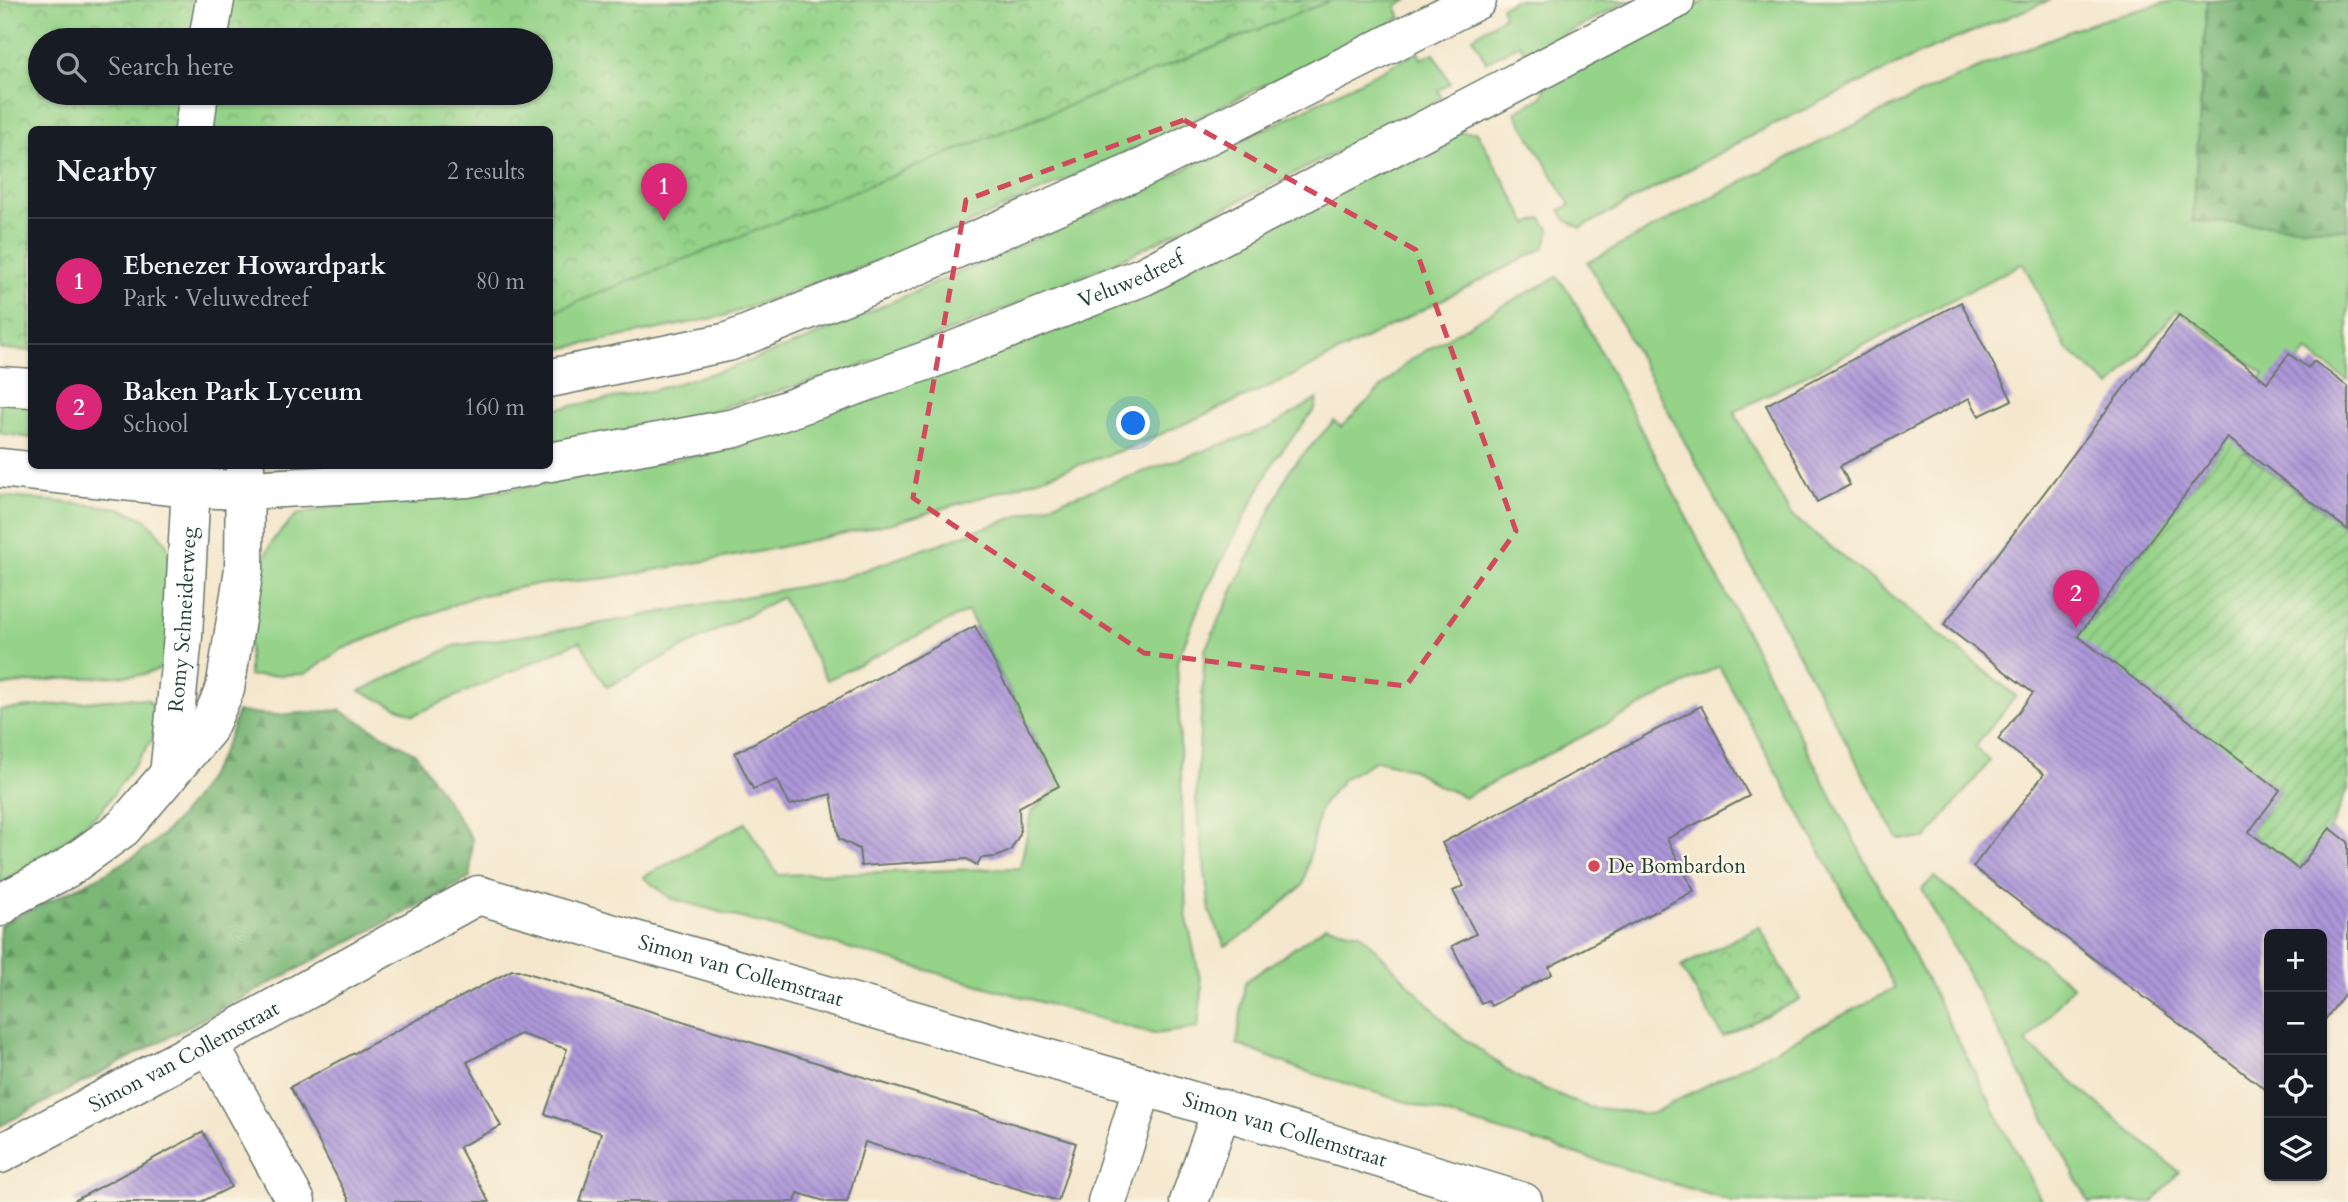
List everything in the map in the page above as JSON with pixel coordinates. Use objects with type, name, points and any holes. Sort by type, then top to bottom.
[{"type":"street","points":[[210,28],[215,0]]},
{"type":"street","points":[[553,377],[728,342],[896,275],[1143,168],[1477,0]]},
{"type":"street","name":"Veluwedreef","points":[[553,461],[735,428],[950,352],[1144,276],[1675,0]]},
{"type":"street","points":[[195,126],[197,105]]},
{"type":"street","points":[[0,386],[28,388]]},
{"type":"street","points":[[0,468],[245,478],[467,478],[516,469]]},
{"type":"street","name":"Romy Schneiderweg","points":[[169,775],[183,636],[191,477]]},
{"type":"street","name":"Romy Schneiderweg","points":[[0,906],[66,869],[123,828],[207,730],[225,689],[244,569],[245,478]]},
{"type":"street","name":"Simon van Collemstraat","points":[[0,1154],[209,1044],[478,895],[1222,1109],[1523,1202]]},
{"type":"street","points":[[209,1044],[296,1202]]},
{"type":"street","points":[[1107,1202],[1143,1086]]},
{"type":"street","points":[[1189,1202],[1222,1109]]},
{"type":"highlighted area","points":[[1184,120],[1416,250],[1516,531],[1406,686],[1144,653],[913,498],[966,200]]},
{"type":"green space","points":[[0,0],[1332,0],[553,312],[553,126],[28,126],[28,351],[0,349]]},
{"type":"green space","points":[[1144,0],[1408,0],[1396,7],[1401,18],[1153,140],[915,248],[724,316],[553,350],[553,250]]},
{"type":"green space","points":[[1514,0],[1630,0],[1526,55],[1520,44],[1486,62],[1473,37],[1504,16],[1501,7]]},
{"type":"green space","points":[[1706,0],[2050,0],[1921,53],[1758,132],[1581,228],[1566,220],[1560,210],[1570,205],[1515,112],[1542,97],[1546,86]]},
{"type":"green space","points":[[2176,0],[2207,0],[2193,220],[2348,230],[2348,381],[2307,351],[2255,419],[2348,529],[2292,856],[2063,645],[2264,374],[2177,310],[2111,387],[2066,348],[2023,263],[1734,412],[1790,514],[2016,696],[1975,747],[1990,761],[1926,839],[1898,839],[1588,262],[1827,138],[1949,81],[2086,25]]},
{"type":"green space","points":[[2207,0],[2348,0],[2348,230],[2193,221]]},
{"type":"green space","points":[[1418,52],[1421,59],[1434,53],[1450,83],[1438,91],[1442,98],[1416,113],[1118,261],[991,315],[853,369],[677,421],[553,445],[553,409],[650,391],[730,368],[803,341],[1126,199]]},
{"type":"green space","points":[[1456,132],[1477,132],[1528,224],[1542,218],[1550,231],[1544,248],[1290,377],[1134,446],[1006,490],[896,522],[757,552],[609,578],[532,585],[473,597],[342,649],[305,674],[249,676],[249,642],[262,563],[273,540],[296,515],[326,508],[475,495],[739,447]]},
{"type":"green space","points":[[1557,277],[1570,293],[2042,1202],[1733,1202],[1302,1070],[1237,1044],[1245,982],[1326,926],[1360,933],[1455,1032],[1517,1077],[1588,1107],[1651,1114],[1895,988],[1719,666],[1465,797],[1437,785],[1412,769],[1377,760],[1343,779],[1320,808],[1303,885],[1252,930],[1225,946],[1210,912],[1196,799],[1205,650],[1290,469],[1334,421],[1341,427],[1410,360]]},
{"type":"green space","points":[[0,399],[28,404],[28,438],[0,433]]},
{"type":"green space","points":[[1317,399],[1315,409],[1275,459],[1204,594],[1177,662],[1186,914],[1202,988],[1198,1028],[1154,1034],[670,898],[643,877],[745,823],[778,875],[1020,868],[1032,811],[1059,786],[968,611],[827,680],[782,597],[607,687],[580,641],[414,715],[360,691],[454,646],[575,628],[836,580],[1268,428]]},
{"type":"green space","points":[[2256,401],[2273,414],[2245,452],[2348,530],[2348,791],[2334,823],[2298,869],[2249,832],[2280,790],[2071,645]]},
{"type":"green space","points":[[0,496],[120,508],[147,520],[167,545],[174,597],[172,656],[160,669],[141,675],[58,679],[0,686]]},
{"type":"green space","points":[[128,698],[148,700],[159,715],[152,740],[101,811],[45,857],[0,884],[0,710]]},
{"type":"green space","points":[[340,710],[416,754],[472,839],[470,878],[0,1126],[0,927],[8,920],[110,871],[157,839],[187,808],[213,770],[237,712],[277,715]]},
{"type":"green space","points":[[1934,877],[2073,986],[2026,1043],[2179,1172],[2153,1202],[2089,1202],[1922,889]]},
{"type":"green space","points":[[1759,926],[1800,999],[1723,1037],[1681,967]]},
{"type":"building","points":[[1961,302],[2012,400],[1979,416],[1969,398],[1840,466],[1850,485],[1817,502],[1766,405]]},
{"type":"building","points":[[2179,315],[2267,382],[2289,354],[2308,368],[2314,361],[2348,387],[2348,530],[2228,438],[2078,636],[2280,790],[2249,832],[2298,869],[2330,828],[2348,842],[2348,989],[2327,1017],[2327,929],[2264,929],[2264,1088],[1973,867],[2044,774],[1998,739],[2033,693],[1944,625]]},
{"type":"building","points":[[975,626],[1059,786],[1019,807],[1020,834],[1010,851],[996,857],[981,858],[977,865],[967,859],[861,866],[859,849],[839,839],[831,794],[790,805],[777,780],[753,789],[735,753]]},
{"type":"building","points":[[1701,706],[1749,796],[1667,839],[1694,891],[1549,967],[1552,974],[1491,1006],[1488,1000],[1481,1003],[1452,946],[1476,934],[1453,891],[1464,886],[1442,843]]},
{"type":"building","points":[[512,970],[1076,1143],[1058,1201],[865,1142],[847,1202],[828,1202],[798,1193],[795,1202],[580,1202],[601,1133],[545,1114],[567,1049],[520,1034],[467,1062],[501,1126],[459,1147],[489,1202],[350,1202],[290,1087]]},
{"type":"building","points":[[203,1132],[231,1187],[201,1202],[72,1202]]},
{"type":"place","name":"Ebenezer Howardpark","points":[[664,221]]},
{"type":"place","name":"Baken Park Lyceum","points":[[2076,628]]},
{"type":"place","name":"De Bombardon","points":[[1594,866]]}]
